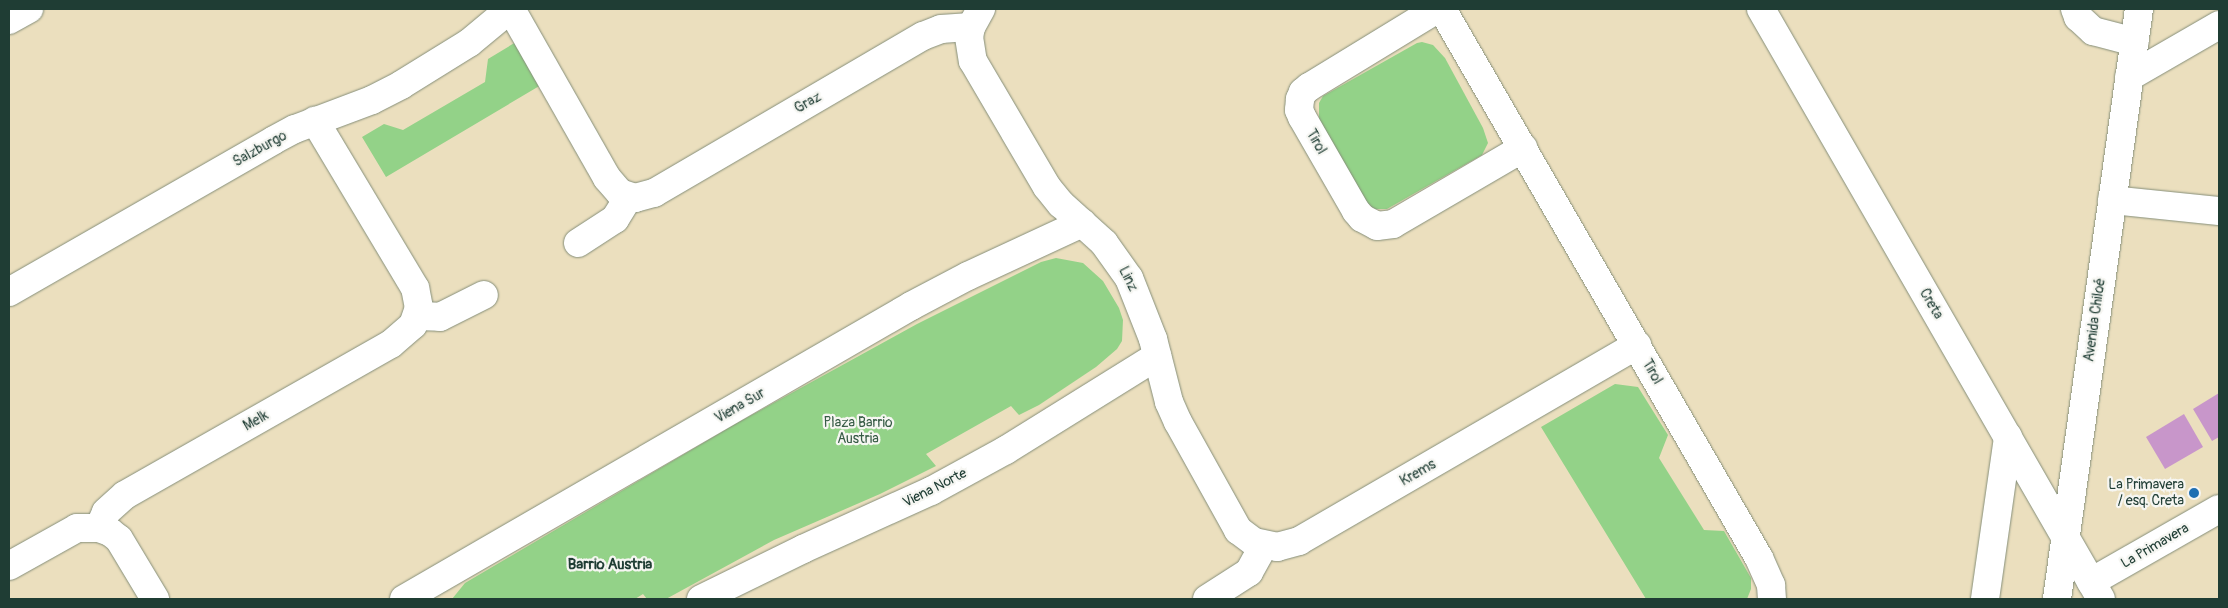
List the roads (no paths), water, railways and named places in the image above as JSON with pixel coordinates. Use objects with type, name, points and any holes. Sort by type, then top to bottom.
[{"type":"street","points":[[9,20],[29,9]]},
{"type":"street","points":[[511,9],[600,167],[613,186],[629,197],[614,219],[578,243]]},
{"type":"street","name":"Salzburgo","points":[[9,292],[274,140],[315,121],[372,100],[401,85],[469,43],[511,9]]},
{"type":"street","name":"Tirol","points":[[1437,9],[1309,87],[1303,92],[1300,99],[1299,110],[1302,117],[1356,211],[1362,218],[1377,226],[1393,224],[1523,148]]},
{"type":"street","name":"Tirol","points":[[1442,9],[1763,565],[1771,584],[1772,599]]},
{"type":"street","name":"Creta","points":[[1761,9],[2096,591]]},
{"type":"street","points":[[2075,9],[2078,17],[2093,31],[2134,42]]},
{"type":"street","name":"Avenida Chiloé","points":[[2057,599],[2139,9]]},
{"type":"street","name":"Graz","points":[[629,197],[643,197],[654,193],[924,36],[942,28],[976,18]]},
{"type":"street","name":"Linz","points":[[976,18],[969,37],[973,60],[1034,168],[1061,204],[1104,243],[1129,278],[1153,339],[1169,402],[1238,530],[1254,542],[1264,545]]},
{"type":"street","points":[[2129,77],[2219,24]]},
{"type":"street","points":[[315,121],[415,288],[420,308],[417,316],[440,317],[484,295]]},
{"type":"street","points":[[2112,200],[2219,211]]},
{"type":"street","name":"Viena Sur","points":[[409,598],[911,306],[968,276],[1082,223]]},
{"type":"street","name":"Melk","points":[[99,528],[106,512],[125,496],[391,344],[409,330],[417,316]]},
{"type":"street","name":"Krems","points":[[1264,545],[1277,547],[1299,541],[1637,346]]},
{"type":"street","name":"Viena Norte","points":[[701,599],[803,549],[931,491],[1006,450],[1157,356]]},
{"type":"street","points":[[1985,599],[2008,437]]},
{"type":"street","name":"La Primavera","points":[[2096,591],[2219,509]]},
{"type":"street","points":[[9,566],[77,528],[99,528],[119,539],[155,599]]},
{"type":"street","points":[[1207,599],[1248,572],[1264,545]]},
{"type":"place","name":"La Primavera / esq. Creta","points":[[2194,493]]},
{"type":"district","name":"Barrio Austria","points":[[610,565]]},
{"type":"park label","name":"Plaza Barrio Austria","points":[[858,432]]}]
